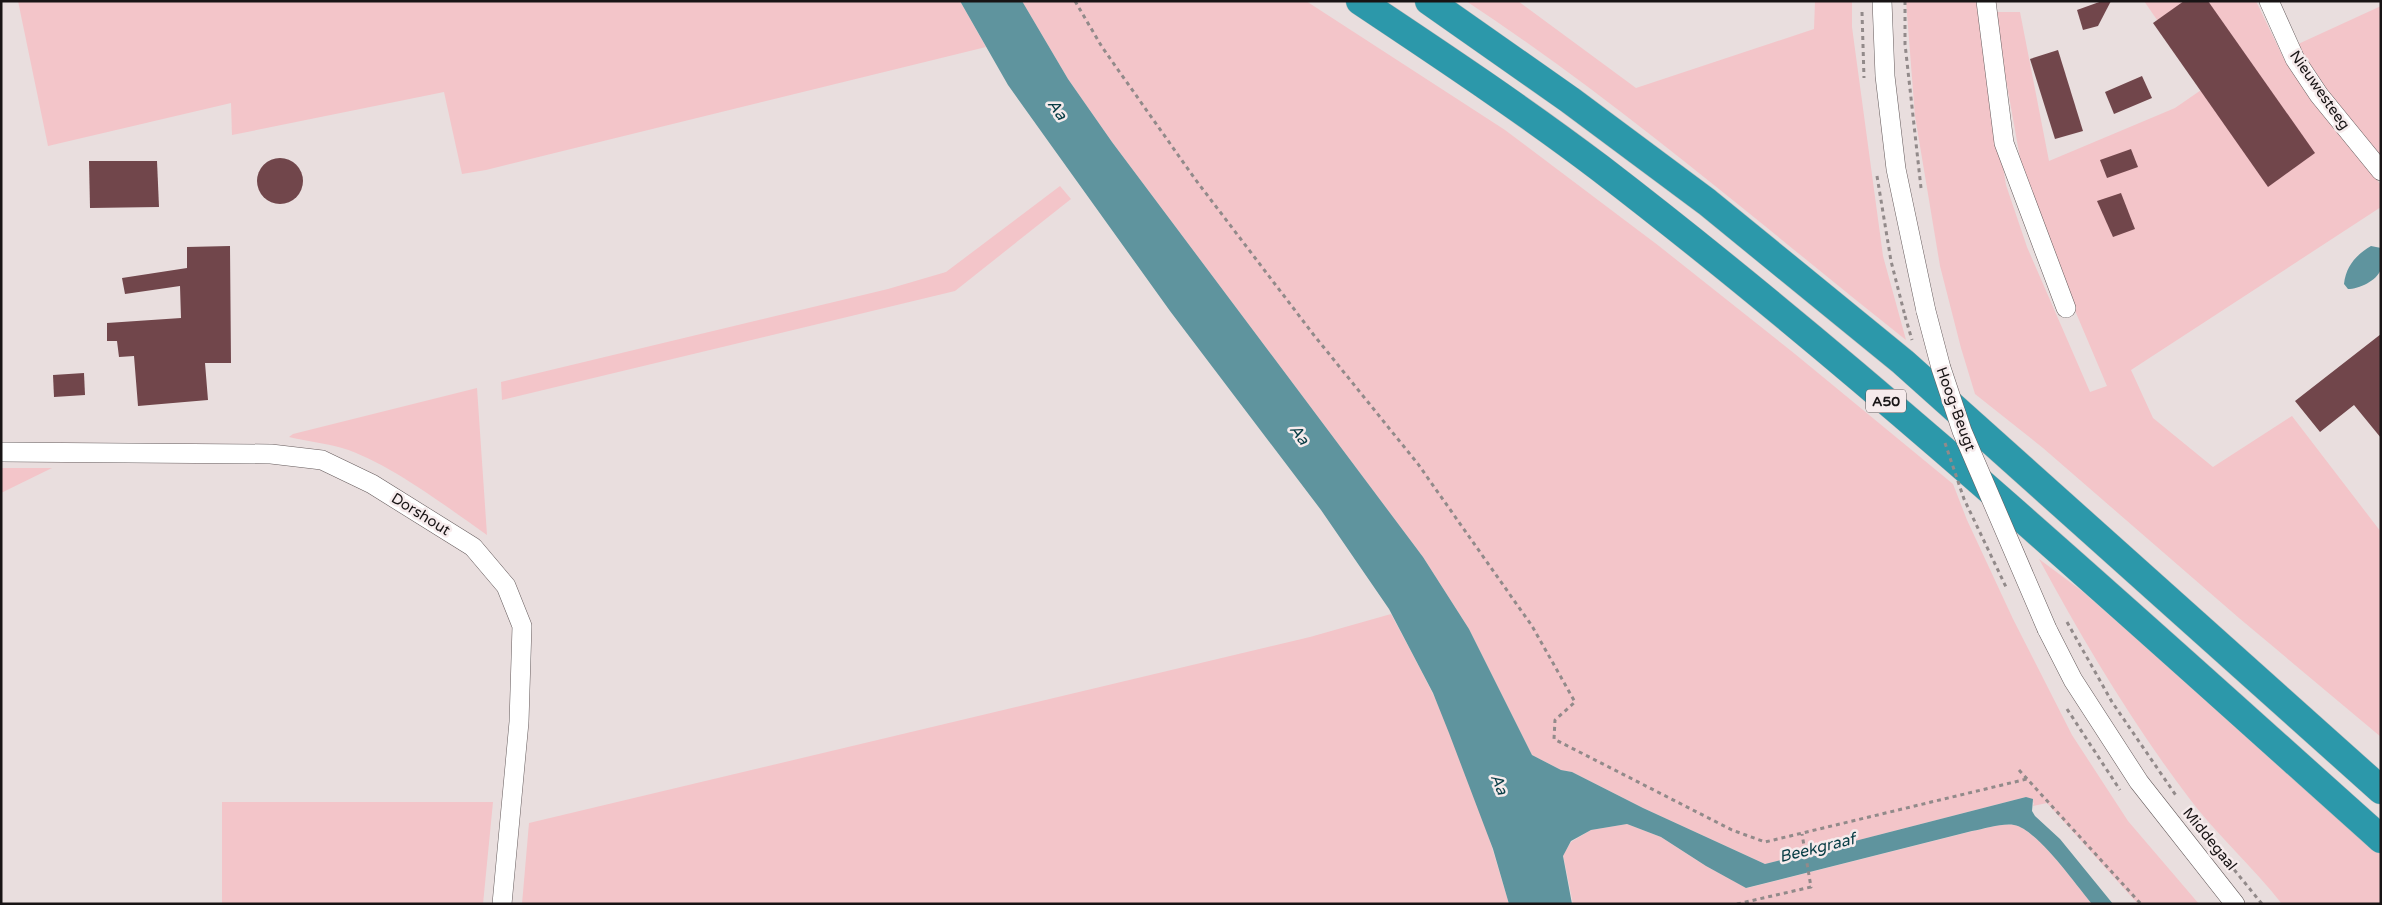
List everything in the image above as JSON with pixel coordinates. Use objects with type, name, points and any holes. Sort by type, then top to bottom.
[{"type":"highway","name":"A50","points":[[1360,1],[1472,75],[1599,168],[1790,320],[2024,520],[2381,839]]},
{"type":"highway","name":"A50","points":[[1429,1],[1554,88],[1708,202],[1895,356],[1990,438],[2381,790]]},
{"type":"street","name":"Hoog-Beugt","points":[[1882,1],[1885,76],[1896,170],[1926,311],[1941,368],[1962,432],[2047,629],[2073,680],[2139,782]]},
{"type":"street","points":[[1986,1],[2004,143],[2066,308]]},
{"type":"street","name":"Nieuwesteeg","points":[[2269,1],[2295,59],[2320,95],[2381,172]]},
{"type":"street","name":"Dorshout","points":[[1,452],[271,454],[322,460],[372,484],[473,547],[506,586],[522,626],[519,722],[502,904]]},
{"type":"street","name":"Middegaal","points":[[2139,782],[2235,904]]},
{"type":"path","points":[[1075,1],[1102,47],[1195,179],[1313,334],[1418,464],[1532,626],[1575,702],[1555,720],[1554,739],[1732,830],[1765,842],[2027,779]]},
{"type":"path","points":[[1905,1],[1905,44],[1922,198]]},
{"type":"path","name":"Middegaal","points":[[2065,620],[2112,702],[2177,797]]},
{"type":"path","points":[[2019,770],[2141,904]]},
{"type":"path","points":[[1737,904],[1811,887],[1802,834]]},
{"type":"path","name":"Middegaal","points":[[2214,843],[2262,904]]},
{"type":"shaded area","points":[[18,1],[960,1],[986,47],[486,170],[462,174],[444,92],[232,135],[231,103],[48,146]]},
{"type":"shaded area","points":[[1022,1],[1306,1],[1505,130],[1659,246],[1795,354],[1953,484],[1967,520],[2013,619],[2072,735],[2128,821],[2199,904],[2138,904],[2047,803],[2033,806],[2034,803],[2026,797],[1765,864],[1643,808],[1572,772],[1561,770],[1532,755],[1469,629],[1423,557],[1112,142],[1068,79]]},
{"type":"shaded area","points":[[1466,1],[1518,1],[1636,88],[1814,29],[1815,1],[1852,1],[1852,27],[1883,256],[1906,340],[1635,123],[1580,81]]},
{"type":"shaded area","points":[[1906,1],[1976,1],[2006,185],[2027,247],[2090,392],[2107,386],[2040,228],[2023,175],[1994,12],[2020,12],[2049,161],[2175,108],[2204,88],[2144,1],[2256,1],[2283,57],[2296,78],[2381,185],[2381,207],[2131,370],[2153,418],[2213,467],[2292,416],[2381,532],[2381,737],[2239,618],[2043,448],[1975,394],[1940,266],[1915,116]]},
{"type":"shaded area","points":[[2381,6],[2381,157],[2305,63],[2296,45]]},
{"type":"shaded area","points":[[1060,186],[1071,199],[955,291],[502,400],[501,382],[888,289],[946,272]]},
{"type":"shaded area","points":[[477,388],[487,535],[398,474],[360,455],[342,448],[289,437],[293,434]]},
{"type":"shaded area","points":[[1,468],[52,468],[1,493]]},
{"type":"shaded area","points":[[2039,559],[2082,591],[2381,853],[2381,904],[2282,904],[2200,812],[2168,770],[2110,682],[2073,621]]},
{"type":"shaded area","points":[[1391,614],[1432,692],[1455,743],[1484,823],[1509,904],[522,904],[529,823],[1310,637]]},
{"type":"shaded area","points":[[222,802],[493,802],[483,904],[222,904]]},
{"type":"shaded area","points":[[1627,824],[1661,837],[1706,866],[1747,888],[1973,831],[1999,825],[2014,825],[2034,836],[2045,847],[2092,904],[1573,904],[1563,855],[1571,842],[1591,830]]},
{"type":"water","name":"Aa","points":[[960,1],[1022,1],[1068,79],[1112,142],[1423,557],[1469,629],[1532,755],[1561,770],[1572,772],[1643,808],[1765,864],[2026,797],[2033,799],[2032,811],[2035,816],[2060,839],[2113,904],[2092,904],[2045,847],[2034,836],[2014,825],[1999,825],[1972,831],[1746,888],[1706,866],[1661,837],[1627,824],[1591,830],[1571,841],[1563,856],[1572,904],[1509,904],[1493,849],[1433,693],[1389,609],[1321,510],[1170,311],[1008,85]]},
{"type":"water","points":[[2371,246],[2381,248],[2381,269],[2379,273],[2367,284],[2348,289],[2344,284],[2349,266],[2356,257]]},
{"type":"building","points":[[2102,1],[2111,1],[2098,26],[2083,30],[2077,10]]},
{"type":"building","points":[[2184,1],[2208,1],[2315,153],[2268,187],[2153,23]]},
{"type":"building","points":[[2058,50],[2083,131],[2055,139],[2030,59]]},
{"type":"building","points":[[2142,76],[2152,98],[2114,114],[2105,92]]},
{"type":"building","points":[[2131,149],[2138,167],[2107,178],[2100,160]]},
{"type":"building","points":[[276,158],[284,158],[293,162],[299,168],[303,181],[299,194],[293,200],[284,204],[276,204],[267,200],[261,194],[257,185],[257,177],[261,168],[267,162]]},
{"type":"building","points":[[89,161],[157,161],[159,207],[90,208]]},
{"type":"building","points":[[2121,193],[2135,229],[2113,237],[2097,201]]},
{"type":"building","points":[[230,246],[231,363],[205,363],[208,400],[138,406],[134,356],[119,357],[117,341],[107,341],[107,323],[181,318],[180,286],[125,294],[122,278],[187,268],[187,247]]},
{"type":"building","points":[[2381,334],[2381,438],[2354,405],[2320,432],[2295,401]]},
{"type":"building","points":[[84,373],[85,395],[54,397],[53,375]]},
{"type":"water label","name":"Beekgraaf","points":[[1817,847]]}]
